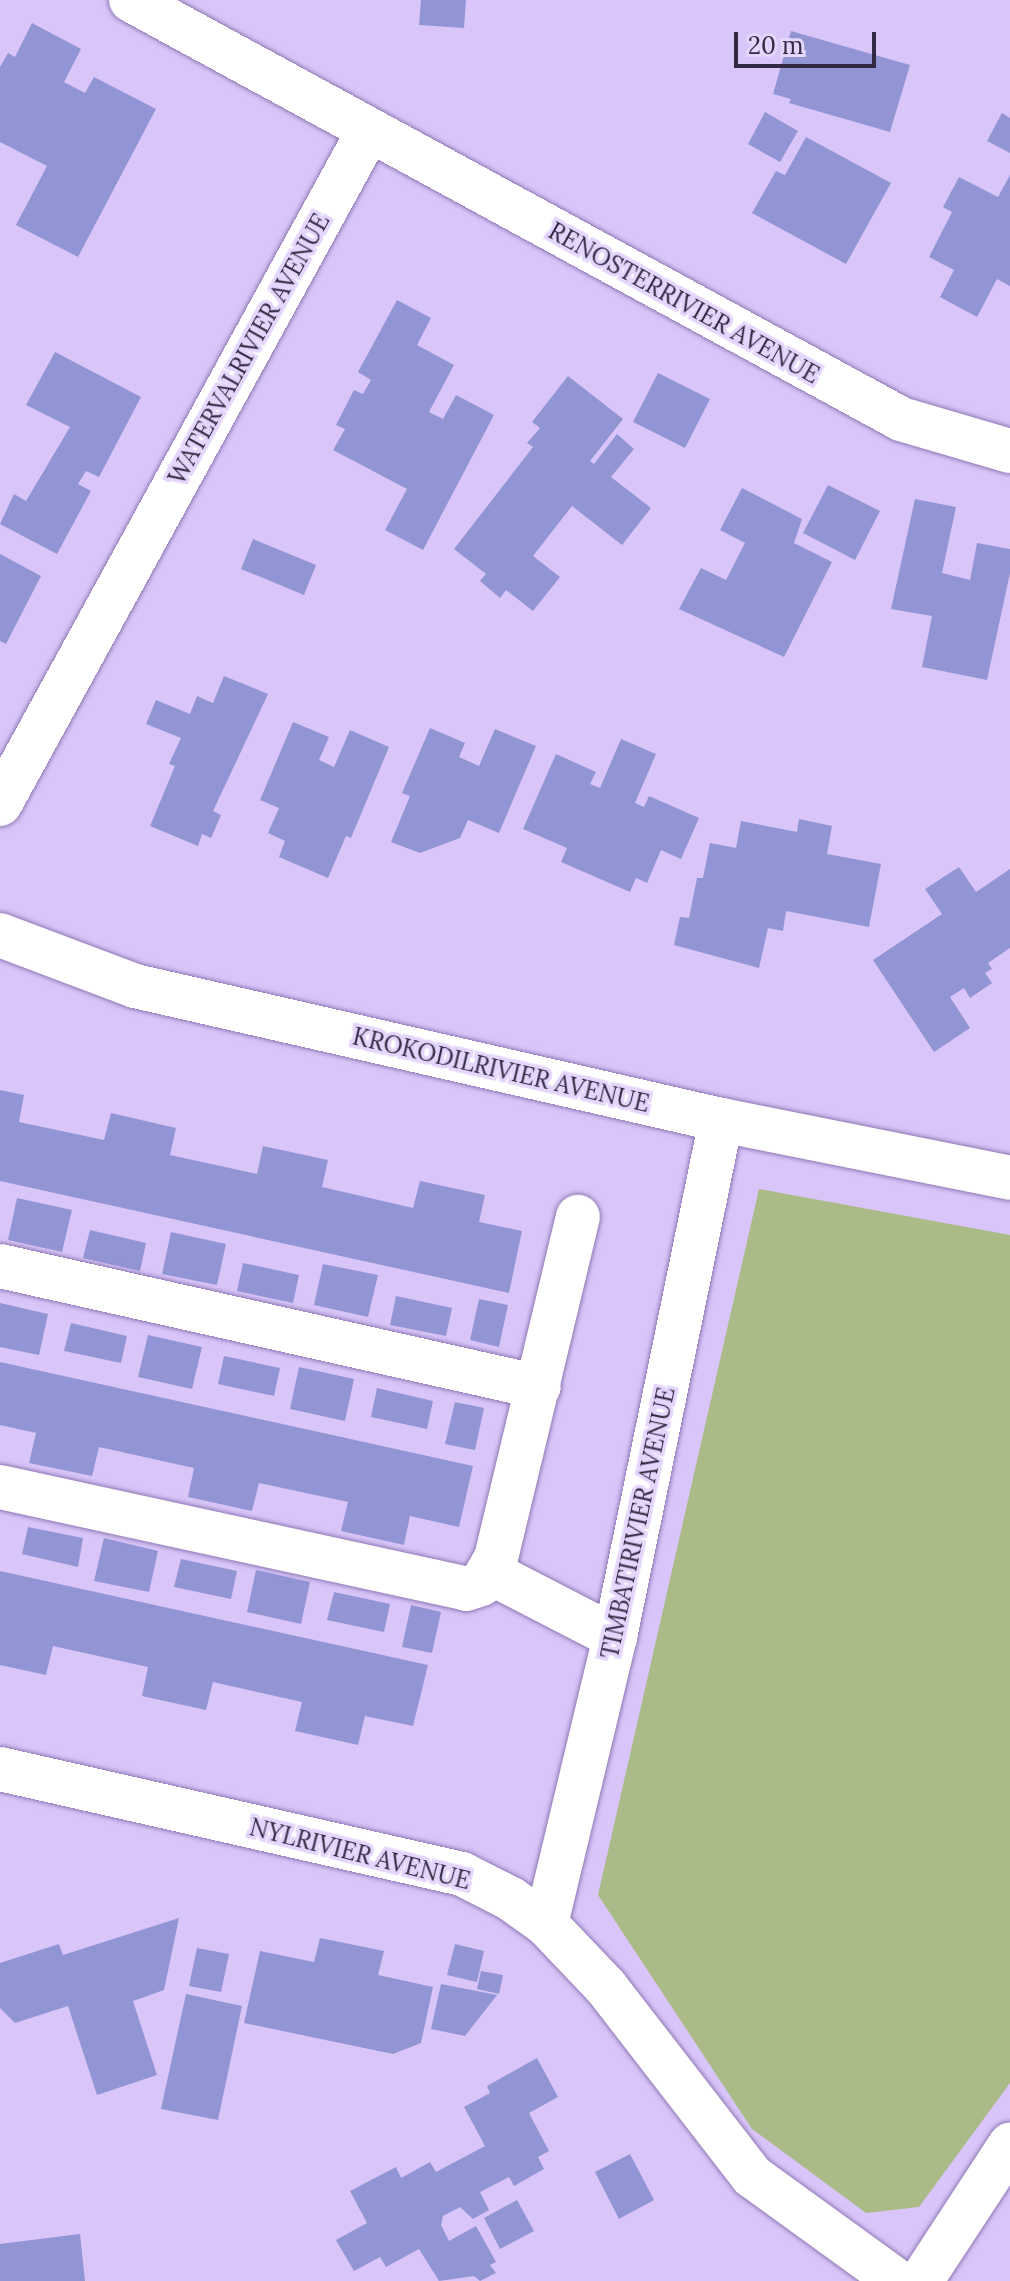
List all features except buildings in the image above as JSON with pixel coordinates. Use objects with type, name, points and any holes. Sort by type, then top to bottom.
[{"type":"street","points":[[131,0],[368,132]]},
{"type":"street","name":"RENOSTERRIVIER AVENUE","points":[[368,132],[901,419],[1010,451]]},
{"type":"street","name":"WATERVALRIVIER AVENUE","points":[[0,804],[368,132]]},
{"type":"street","name":"KROKODILRIVIER AVENUE","points":[[0,935],[135,986],[721,1120],[1010,1178]]},
{"type":"street","name":"TIMBATIRIVIER AVENUE","points":[[546,1924],[615,1637],[721,1120]]},
{"type":"street","points":[[0,1487],[466,1589],[481,1584],[489,1572],[539,1387],[578,1217]]},
{"type":"street","points":[[0,1266],[539,1387]]},
{"type":"street","points":[[489,1572],[615,1637]]},
{"type":"street","name":"NYLRIVIER AVENUE","points":[[0,1769],[462,1874],[546,1924],[606,1987],[752,2176],[897,2281]]},
{"type":"street","points":[[921,2281],[1010,2145]]},
{"type":"green space","points":[[759,1189],[1010,1235],[1010,2083],[919,2207],[866,2213],[752,2129],[598,1895]]}]
